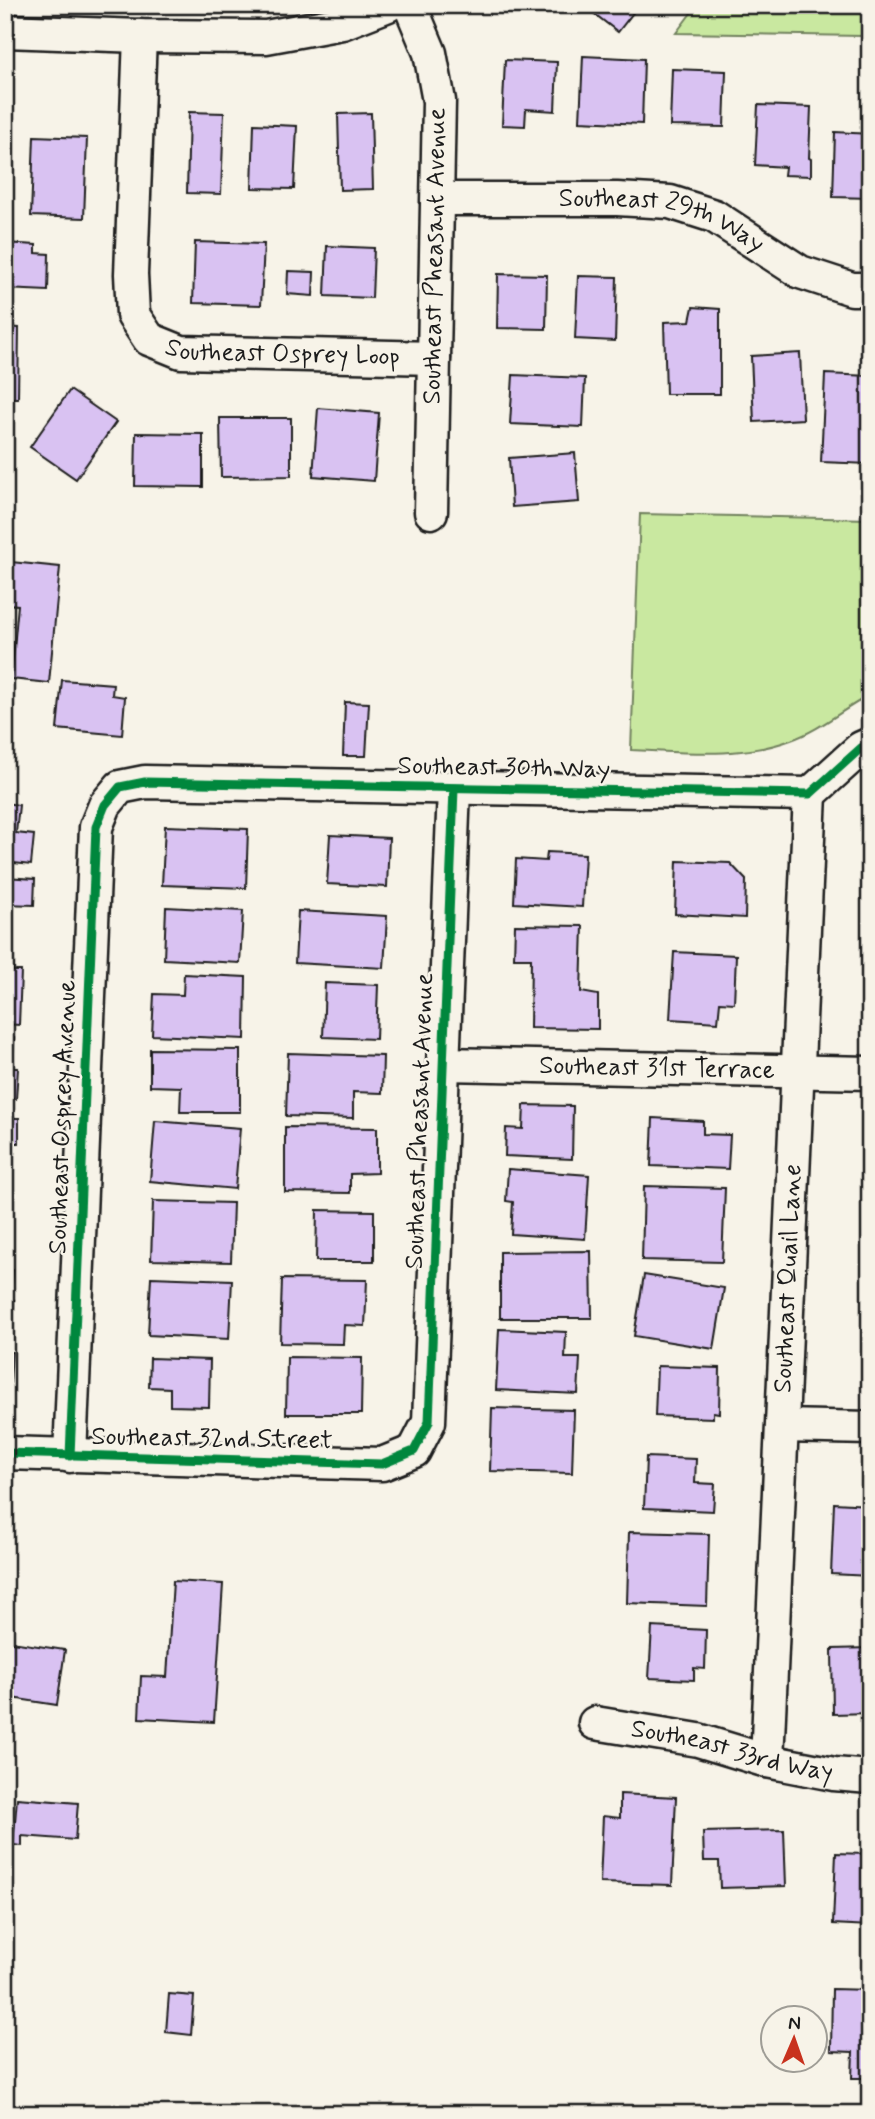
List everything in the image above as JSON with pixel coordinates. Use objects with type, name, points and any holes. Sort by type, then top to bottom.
[{"type":"street","points":[[5,31],[265,37],[342,23],[387,5]]},
{"type":"street","name":"Southeast Pheasant Avenue","points":[[410,5],[430,53],[439,101],[431,512]]},
{"type":"street","name":"Southeast Osprey Loop","points":[[140,36],[131,274],[133,314],[149,339],[181,352],[434,358]]},
{"type":"street","name":"Southeast 29th Way","points":[[438,200],[617,199],[670,202],[714,216],[800,272],[852,289],[870,289]]},
{"type":"street","points":[[810,794],[861,748],[870,744]]},
{"type":"street","name":"Southeast 30th Way","points":[[120,788],[145,782],[810,794]]},
{"type":"street","name":"Southeast Osprey Avenue","points":[[70,1456],[96,827],[105,805],[120,788]]},
{"type":"street","name":"Southeast Pheasant Avenue","points":[[414,1451],[429,1422],[454,789]]},
{"type":"street","name":"Southeast Quail Lane","points":[[767,1761],[810,794]]},
{"type":"street","name":"Southeast 31st Terrace","points":[[443,1064],[870,1073]]},
{"type":"street","points":[[783,1426],[870,1428]]},
{"type":"street","name":"Southeast 32nd Street","points":[[5,1453],[382,1464],[414,1451]]},
{"type":"street","name":"Southeast 33rd Way","points":[[595,1723],[698,1740],[767,1761],[834,1774],[870,1777]]},
{"type":"green space","points":[[697,5],[864,5],[863,36],[676,33]]},
{"type":"green space","points":[[640,514],[870,519],[870,695],[812,731],[772,746],[711,753],[631,750]]},
{"type":"building","points":[[583,5],[639,5],[618,32]]},
{"type":"building","points":[[583,56],[644,59],[642,124],[580,121]]},
{"type":"building","points":[[505,60],[557,62],[555,111],[526,109],[525,126],[502,125]]},
{"type":"building","points":[[672,69],[726,71],[724,127],[670,126]]},
{"type":"building","points":[[758,105],[811,107],[811,176],[784,175],[785,167],[755,165]]},
{"type":"building","points":[[189,112],[224,113],[221,194],[187,193]]},
{"type":"building","points":[[371,113],[373,189],[340,190],[338,114]]},
{"type":"building","points":[[254,124],[297,126],[294,189],[252,188]]},
{"type":"building","points":[[835,132],[870,134],[870,198],[833,197]]},
{"type":"building","points":[[34,136],[87,138],[84,218],[31,216]]},
{"type":"building","points":[[195,242],[264,244],[261,305],[193,303]]},
{"type":"building","points":[[5,243],[36,245],[36,253],[49,254],[48,291],[5,289]]},
{"type":"building","points":[[327,246],[374,248],[372,298],[325,296]]},
{"type":"building","points":[[288,271],[314,272],[313,296],[287,294]]},
{"type":"building","points":[[498,274],[547,275],[546,329],[497,328]]},
{"type":"building","points":[[578,276],[617,277],[615,341],[575,339]]},
{"type":"building","points":[[693,307],[720,309],[720,394],[666,394],[664,322],[690,321]]},
{"type":"building","points":[[5,327],[19,328],[18,398],[5,398]]},
{"type":"building","points":[[800,353],[803,419],[754,422],[751,356]]},
{"type":"building","points":[[825,374],[870,376],[870,464],[821,462]]},
{"type":"building","points":[[513,375],[585,378],[583,427],[510,424]]},
{"type":"building","points":[[70,390],[116,422],[76,479],[30,447]]},
{"type":"building","points":[[318,408],[379,413],[374,481],[313,476]]},
{"type":"building","points":[[220,418],[291,418],[291,476],[221,477]]},
{"type":"building","points":[[136,433],[203,434],[203,487],[135,486]]},
{"type":"building","points":[[575,453],[579,502],[512,507],[509,458]]},
{"type":"building","points":[[11,562],[60,567],[49,683],[11,679],[18,605],[6,604]]},
{"type":"building","points":[[62,680],[113,684],[112,695],[125,697],[122,735],[57,729]]},
{"type":"building","points":[[345,702],[369,703],[366,756],[343,756]]},
{"type":"building","points":[[5,803],[19,805],[16,833],[34,835],[31,865],[5,862]]},
{"type":"building","points":[[165,826],[248,829],[246,888],[162,885]]},
{"type":"building","points":[[330,835],[389,838],[387,887],[327,884]]},
{"type":"building","points":[[547,852],[585,854],[582,907],[514,903],[516,859],[546,861]]},
{"type":"building","points":[[677,861],[730,863],[746,880],[745,918],[675,914]]},
{"type":"building","points":[[5,877],[35,879],[34,905],[5,904]]},
{"type":"building","points":[[166,907],[243,911],[240,963],[164,959]]},
{"type":"building","points":[[298,911],[387,916],[384,968],[295,963]]},
{"type":"building","points":[[515,925],[583,926],[581,992],[598,995],[598,1029],[530,1028],[531,958],[514,958]]},
{"type":"building","points":[[674,952],[736,955],[734,1003],[720,1002],[718,1022],[670,1019]]},
{"type":"building","points":[[5,961],[13,962],[13,971],[21,971],[19,1025],[5,1024]]},
{"type":"building","points":[[184,974],[246,977],[245,1039],[152,1035],[154,994],[183,995]]},
{"type":"building","points":[[325,983],[378,985],[376,1039],[323,1037]]},
{"type":"building","points":[[5,1038],[14,1038],[12,1068],[18,1068],[16,1099],[5,1098]]},
{"type":"building","points":[[150,1049],[240,1050],[240,1112],[180,1112],[181,1087],[150,1086]]},
{"type":"building","points":[[288,1053],[383,1056],[382,1093],[353,1092],[353,1118],[286,1116]]},
{"type":"building","points":[[524,1105],[573,1106],[572,1159],[505,1156],[506,1128],[523,1129]]},
{"type":"building","points":[[5,1118],[19,1118],[19,1143],[5,1143]]},
{"type":"building","points":[[653,1118],[703,1121],[703,1134],[730,1135],[728,1169],[651,1166]]},
{"type":"building","points":[[155,1121],[240,1128],[235,1189],[150,1181]]},
{"type":"building","points":[[285,1127],[377,1128],[377,1173],[350,1174],[350,1193],[285,1192]]},
{"type":"building","points":[[508,1169],[589,1175],[585,1239],[511,1234],[513,1202],[506,1201]]},
{"type":"building","points":[[644,1186],[725,1188],[722,1262],[642,1260]]},
{"type":"building","points":[[153,1201],[233,1203],[231,1262],[151,1260]]},
{"type":"building","points":[[317,1210],[374,1211],[374,1261],[316,1261]]},
{"type":"building","points":[[591,1251],[592,1318],[500,1318],[500,1252]]},
{"type":"building","points":[[5,1270],[13,1270],[12,1339],[5,1338]]},
{"type":"building","points":[[644,1275],[724,1288],[714,1349],[634,1336]]},
{"type":"building","points":[[151,1277],[232,1280],[229,1339],[148,1335]]},
{"type":"building","points":[[282,1279],[367,1280],[365,1326],[344,1325],[343,1344],[280,1343]]},
{"type":"building","points":[[867,1297],[870,1297],[870,1361],[864,1361]]},
{"type":"building","points":[[499,1329],[566,1332],[565,1358],[580,1358],[578,1394],[496,1390]]},
{"type":"building","points":[[5,1352],[12,1352],[10,1384],[5,1384]]},
{"type":"building","points":[[287,1357],[362,1358],[361,1414],[286,1414]]},
{"type":"building","points":[[150,1358],[210,1360],[209,1407],[170,1406],[170,1388],[149,1387]]},
{"type":"building","points":[[657,1366],[720,1368],[719,1413],[713,1412],[713,1418],[655,1416]]},
{"type":"building","points":[[492,1408],[574,1410],[572,1473],[490,1471]]},
{"type":"building","points":[[646,1457],[696,1459],[695,1483],[715,1484],[713,1511],[644,1508]]},
{"type":"building","points":[[834,1503],[870,1505],[870,1576],[831,1574]]},
{"type":"building","points":[[629,1532],[709,1534],[707,1606],[627,1603]]},
{"type":"building","points":[[173,1581],[223,1584],[214,1722],[139,1718],[141,1676],[167,1677]]},
{"type":"building","points":[[652,1627],[706,1630],[705,1669],[694,1668],[694,1680],[649,1678]]},
{"type":"building","points":[[5,1641],[65,1650],[57,1705],[5,1697]]},
{"type":"building","points":[[870,1648],[870,1713],[833,1714],[832,1649]]},
{"type":"building","points":[[620,1794],[676,1797],[672,1885],[600,1883],[603,1816],[620,1818]]},
{"type":"building","points":[[17,1798],[78,1803],[75,1840],[22,1836],[22,1846],[13,1845]]},
{"type":"building","points":[[784,1830],[786,1886],[720,1888],[719,1861],[704,1861],[703,1832]]},
{"type":"building","points":[[866,1837],[870,1837],[870,1926],[833,1924],[836,1853],[865,1854]]},
{"type":"building","points":[[832,1989],[870,1990],[870,2078],[852,2078],[853,2052],[831,2051]]},
{"type":"building","points":[[169,1994],[194,1996],[191,2035],[166,2032]]},
{"type":"cycle path","points":[[70,1456],[96,827],[105,805],[120,787],[145,782],[810,794],[861,748],[870,744]]},
{"type":"cycle path","points":[[5,1453],[382,1464],[414,1451],[429,1422],[454,789]]}]
